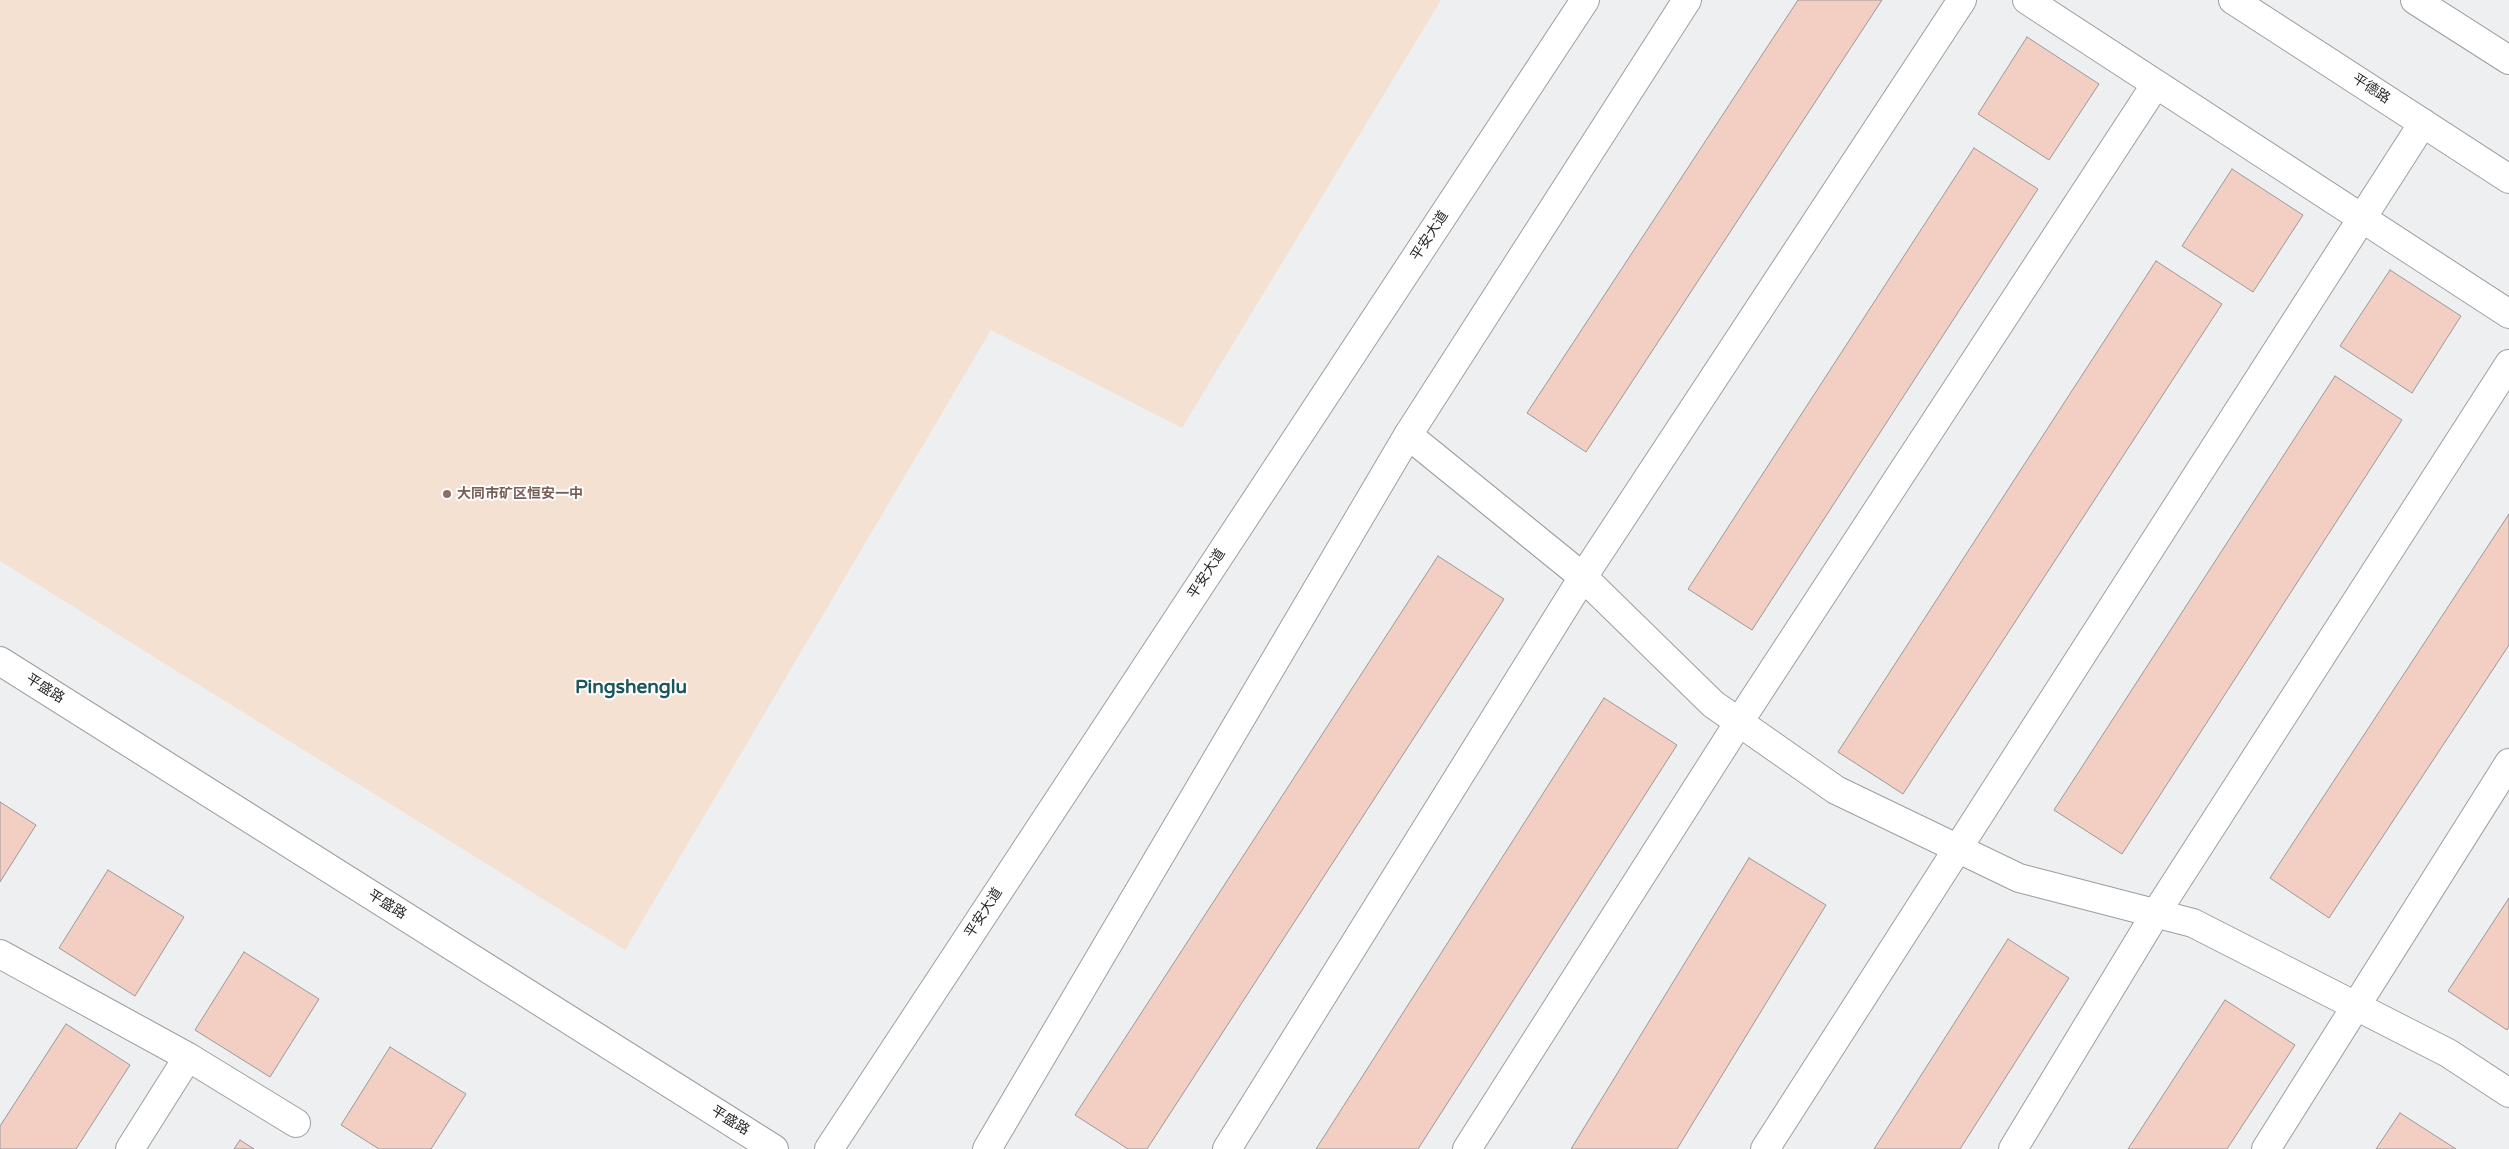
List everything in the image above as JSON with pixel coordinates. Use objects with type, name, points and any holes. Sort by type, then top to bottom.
[{"type":"main road","name":"平安大道","points":[[829,1149],[1586,0]]},
{"type":"main road","points":[[987,1149],[1408,435],[1687,0]]},
{"type":"main road","points":[[1227,1149],[1583,577],[1962,0]]},
{"type":"main road","points":[[2027,0],[2509,314]]},
{"type":"main road","name":"平德路","points":[[2233,0],[2509,179]]},
{"type":"main road","points":[[2415,0],[2509,60]]},
{"type":"main road","points":[[1467,1149],[1739,722],[2156,84]]},
{"type":"main road","points":[[1765,1149],[2423,123]]},
{"type":"main road","points":[[2013,1149],[2156,913],[2509,364]]},
{"type":"main road","points":[[1408,435],[1583,577],[1713,704],[1836,790],[2020,878],[2193,923],[2448,1053],[2509,1093]]},
{"type":"main road","name":"平盛路","points":[[0,661],[774,1149]]},
{"type":"main road","points":[[2266,1149],[2354,1005],[2509,763]]},
{"type":"main road","points":[[0,954],[188,1057],[296,1123]]},
{"type":"main road","points":[[130,1149],[188,1057]]},
{"type":"shaded area","name":"大同市矿区恒安一中","points":[[0,0],[1441,0],[1182,428],[991,330],[625,950],[0,561]]},
{"type":"building","points":[[1798,0],[1882,0],[1586,452],[1527,413]]},
{"type":"building","points":[[2027,37],[2099,84],[2049,160],[1978,114]]},
{"type":"building","points":[[1974,148],[2038,189],[1752,630],[1688,589]]},
{"type":"building","points":[[2232,169],[2303,215],[2253,292],[2182,246]]},
{"type":"building","points":[[2156,261],[2222,304],[1903,794],[1838,752]]},
{"type":"building","points":[[2390,270],[2461,316],[2412,393],[2340,346]]},
{"type":"building","points":[[2335,376],[2402,420],[2122,854],[2054,810]]},
{"type":"building","points":[[2509,514],[2509,645],[2329,918],[2270,878]]},
{"type":"building","points":[[1438,556],[1504,599],[1147,1149],[1128,1149],[1075,1115]]},
{"type":"building","points":[[1604,698],[1677,745],[1418,1149],[1316,1149]]},
{"type":"building","points":[[0,802],[36,825],[0,882]]},
{"type":"building","points":[[1749,858],[1826,905],[1677,1149],[1571,1149]]},
{"type":"building","points":[[108,870],[184,917],[135,996],[59,948]]},
{"type":"building","points":[[2509,898],[2509,1027],[2507,1030],[2448,991]]},
{"type":"building","points":[[2008,939],[2069,978],[1960,1149],[1874,1149]]},
{"type":"building","points":[[244,952],[319,999],[270,1077],[195,1030]]},
{"type":"building","points":[[2225,1000],[2295,1045],[2227,1149],[2128,1149]]},
{"type":"building","points":[[66,1024],[130,1065],[76,1149],[0,1149],[0,1126]]},
{"type":"building","points":[[390,1047],[466,1094],[431,1149],[379,1149],[341,1125]]},
{"type":"building","points":[[2400,1113],[2456,1149],[2376,1149]]},
{"type":"building","points":[[240,1140],[254,1149],[234,1149]]},
{"type":"place","name":"大同市矿区恒安一中","points":[[447,494]]},
{"type":"district","name":"Pingshenglu","points":[[631,688]]}]
